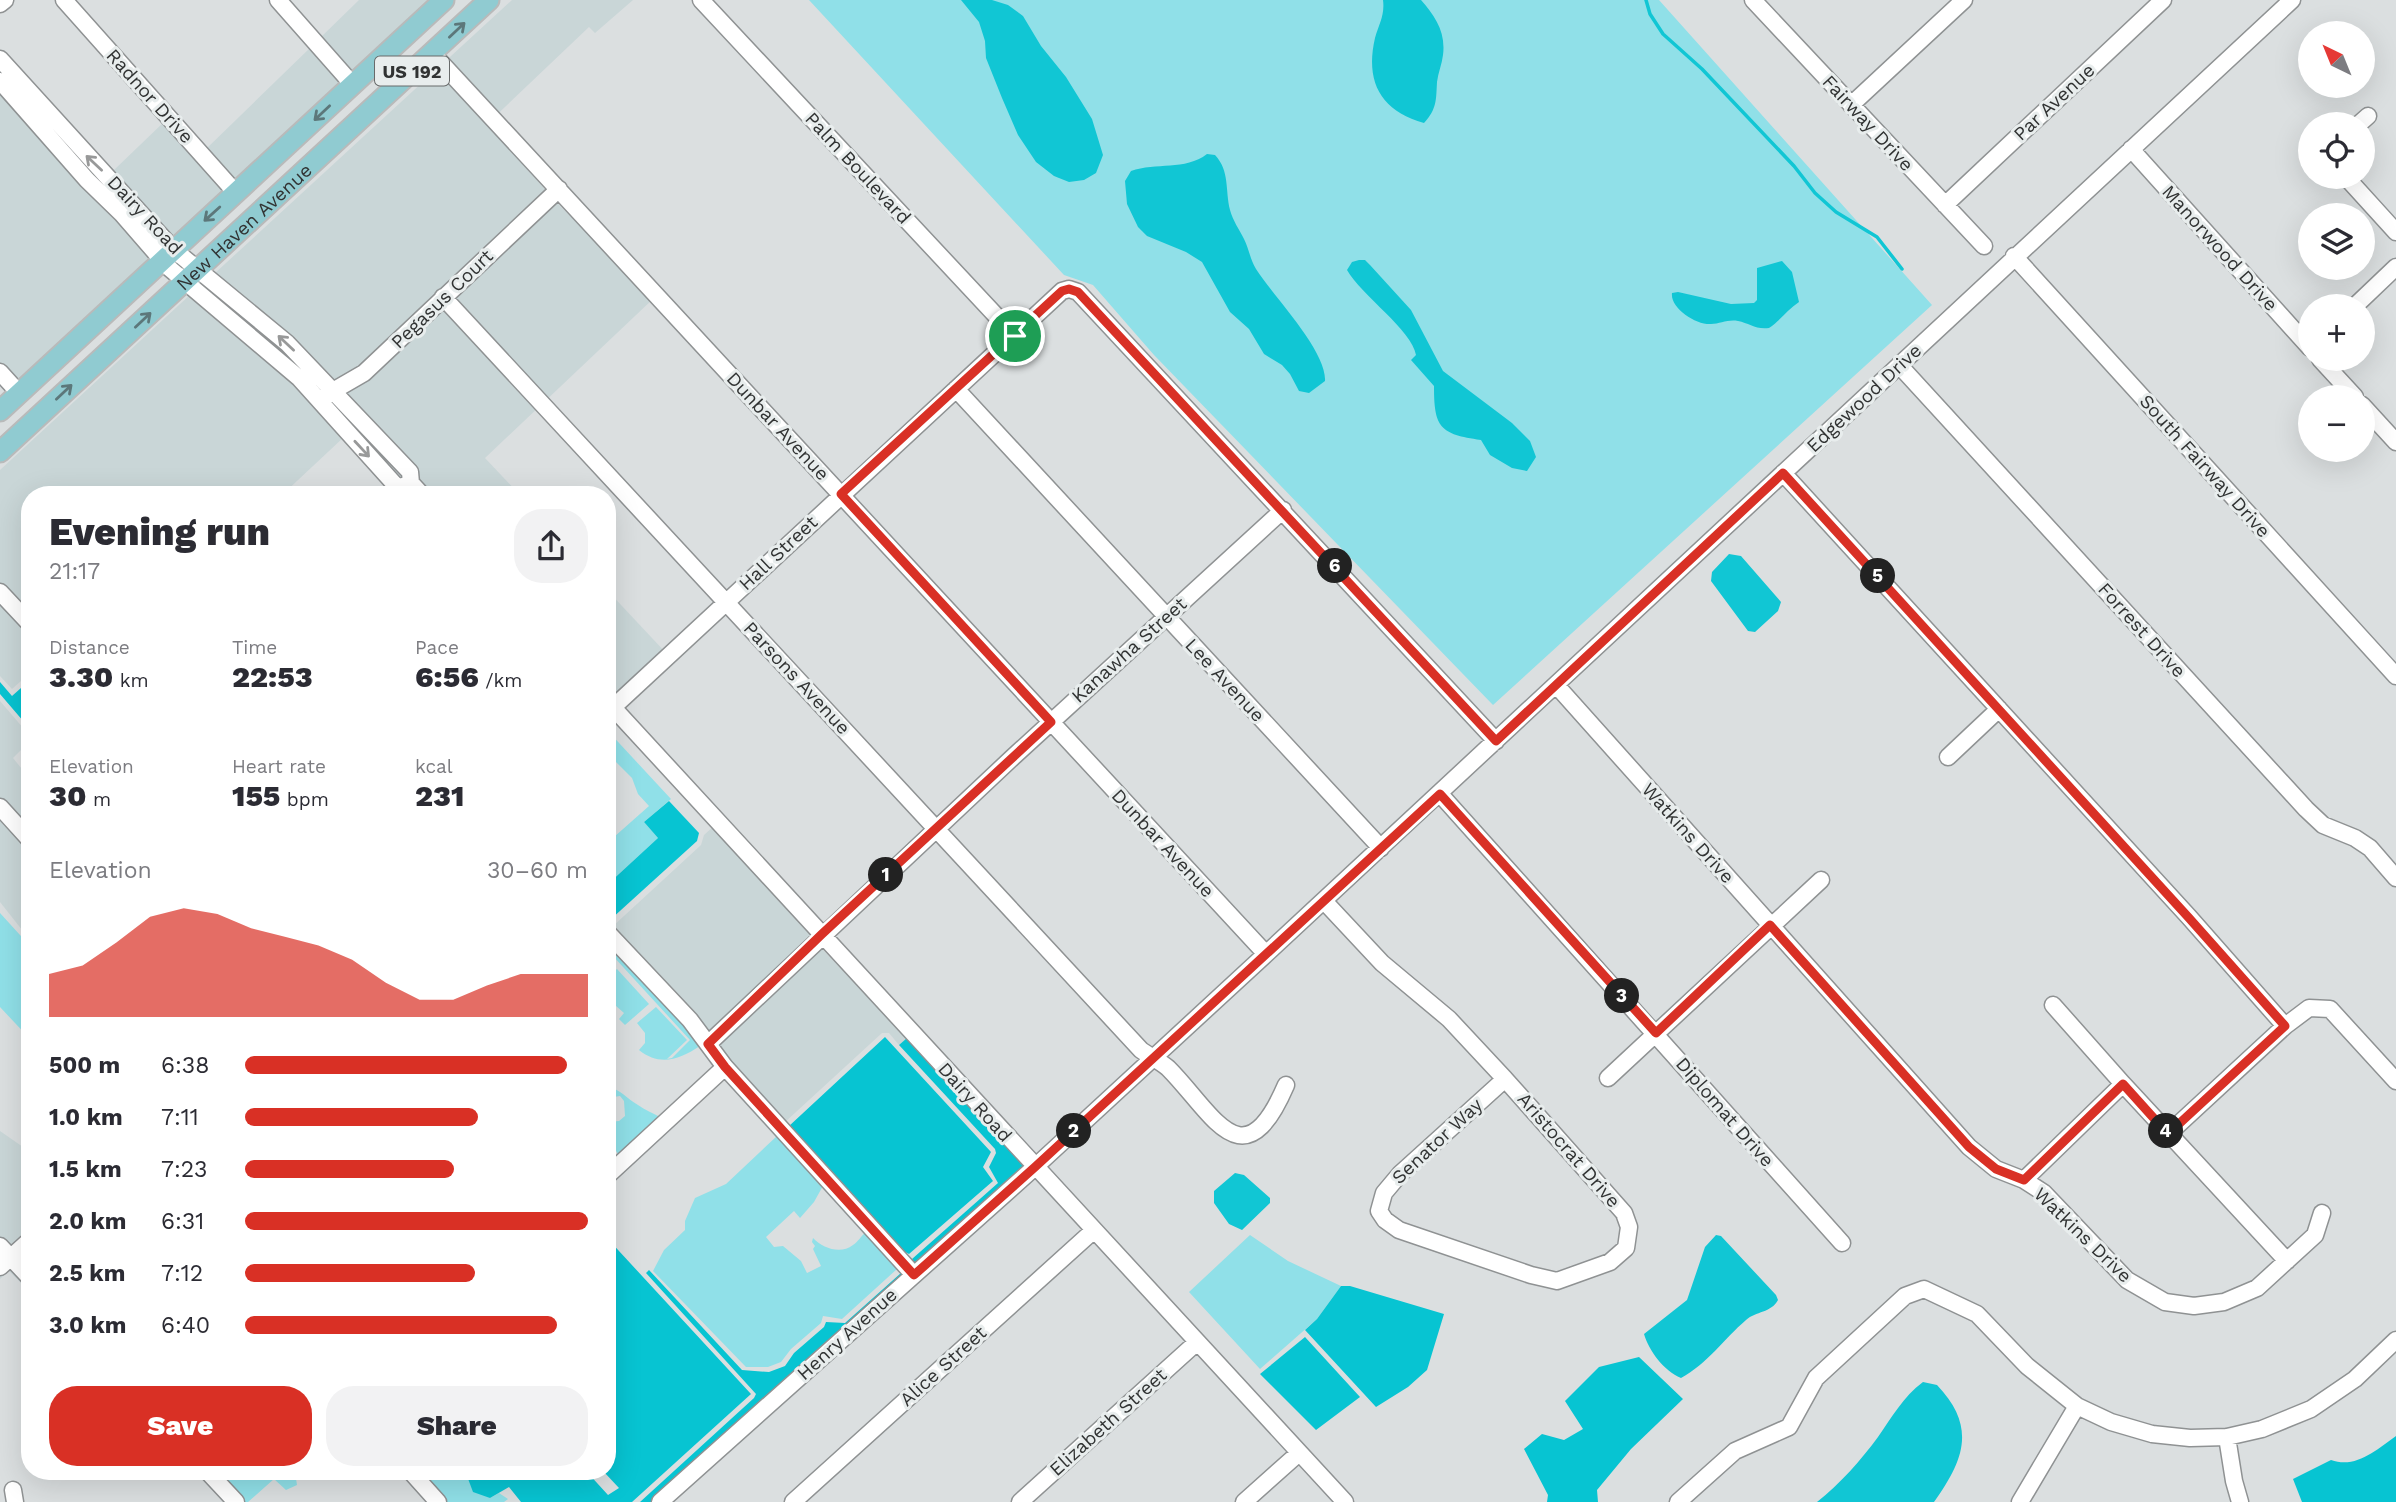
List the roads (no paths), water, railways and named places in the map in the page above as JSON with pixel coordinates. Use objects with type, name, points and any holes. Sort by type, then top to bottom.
[{"type":"main road","name":"New Haven Avenue","points":[[0,411],[444,0]]},
{"type":"main road","points":[[432,53],[432,27],[444,0]]},
{"type":"main road","name":"New Haven Avenue","points":[[0,452],[489,0]]},
{"type":"main road","points":[[335,143],[352,113],[356,97],[353,85]]},
{"type":"main road","points":[[40,415],[37,393],[53,361]]},
{"type":"street","points":[[0,4],[5,0]]},
{"type":"street","name":"Radnor Drive","points":[[64,0],[236,192]]},
{"type":"street","points":[[278,0],[353,85]]},
{"type":"street","name":"Palm Boulevard","points":[[701,0],[1015,336]]},
{"type":"street","points":[[1851,105],[1964,0]]},
{"type":"street","name":"Par Avenue","points":[[1945,205],[2163,0]]},
{"type":"street","name":"Edgewood Drive","points":[[1035,1167],[1440,794],[2014,256],[2292,0]]},
{"type":"street","name":"Fairway Drive","points":[[1755,1],[1984,246]]},
{"type":"street","name":"Dunbar Avenue","points":[[432,53],[1266,954]]},
{"type":"street","name":"Dairy Road","points":[[0,59],[168,254]]},
{"type":"street","name":"Dairy Road","points":[[0,81],[87,180],[122,214],[192,274],[287,343],[410,471],[415,486]]},
{"type":"street","name":"Manorwood Drive","points":[[2131,149],[2298,335]]},
{"type":"street","name":"Pegasus Court","points":[[317,399],[364,373],[559,189]]},
{"type":"street","points":[[2357,189],[2396,232]]},
{"type":"street","name":"South Fairway Drive","points":[[2014,256],[2396,676]]},
{"type":"street","points":[[2368,294],[2396,267]]},
{"type":"street","name":"Dairy Road","points":[[192,274],[299,378],[396,486]]},
{"type":"street","name":"Hall Street","points":[[616,701],[1062,291],[1069,289],[1078,292],[1283,510]]},
{"type":"street","name":"Parsons Avenue","points":[[443,297],[1141,1050],[1166,1066],[1224,1130],[1238,1136],[1249,1134],[1261,1126],[1276,1108],[1286,1085]]},
{"type":"street","name":"Forrest Drive","points":[[1899,365],[2306,809],[2323,825],[2355,838],[2370,848],[2396,878]]},
{"type":"street","points":[[2331,371],[2344,385]]},
{"type":"street","points":[[0,372],[19,393]]},
{"type":"street","name":"Lee Avenue","points":[[956,389],[1381,848]]},
{"type":"street","points":[[2375,419],[2396,442]]},
{"type":"street","points":[[1783,473],[2285,1026]]},
{"type":"street","points":[[1283,510],[1496,741]]},
{"type":"street","name":"Kanawha Street","points":[[708,1044],[822,934],[1283,510]]},
{"type":"street","points":[[0,592],[21,614]]},
{"type":"street","name":"Watkins Drive","points":[[1556,685],[1969,1147],[1996,1169],[2024,1180],[2044,1193],[2127,1280],[2165,1302],[2194,1306],[2224,1302],[2258,1288],[2315,1235],[2322,1213]]},
{"type":"street","points":[[1948,757],[1999,709]]},
{"type":"street","name":"Dairy Road","points":[[616,714],[1345,1502]]},
{"type":"street","name":"Diplomat Drive","points":[[1440,794],[1842,1243]]},
{"type":"street","points":[[0,807],[21,830]]},
{"type":"street","points":[[1608,1078],[1821,880]]},
{"type":"street","name":"Aristocrat Drive","points":[[1324,901],[1382,963],[1449,1019],[1624,1213],[1629,1227],[1626,1248],[1610,1262],[1557,1280],[1531,1275],[1399,1230],[1385,1220],[1379,1211]]},
{"type":"street","points":[[616,948],[690,1020],[725,1067],[914,1275]]},
{"type":"street","points":[[2053,1005],[2168,1134],[2287,1261]]},
{"type":"street","points":[[2168,1134],[2285,1026],[2309,1008],[2330,1009],[2396,1081]]},
{"type":"street","points":[[616,1168],[725,1067]]},
{"type":"street","name":"Senator Way","points":[[1379,1211],[1384,1193],[1400,1174],[1505,1079]]},
{"type":"street","points":[[2024,1180],[2123,1084]]},
{"type":"street","name":"Henry Avenue","points":[[660,1502],[1035,1167]]},
{"type":"street","name":"Alice Street","points":[[793,1502],[1093,1231]]},
{"type":"street","points":[[21,1246],[4,1257],[21,1271]]},
{"type":"street","points":[[1678,1502],[1735,1451],[1789,1427],[1816,1378],[1905,1296],[1924,1289],[1977,1314],[2022,1360],[2077,1406],[2111,1422],[2152,1434],[2190,1438],[2227,1437],[2262,1429],[2311,1409],[2354,1379],[2396,1340]]},
{"type":"street","name":"Elizabeth Street","points":[[1020,1502],[1196,1343]]},
{"type":"street","points":[[2020,1502],[2077,1406]]},
{"type":"street","points":[[2227,1437],[2240,1502]]},
{"type":"street","points":[[1244,1502],[1298,1453]]},
{"type":"street","points":[[215,1480],[236,1502]]},
{"type":"street","points":[[418,1480],[438,1502]]},
{"type":"waterway","points":[[1646,0],[1650,14],[1663,34],[1702,69],[1794,166],[1815,193],[1836,212],[1877,237],[1902,269]]}]
